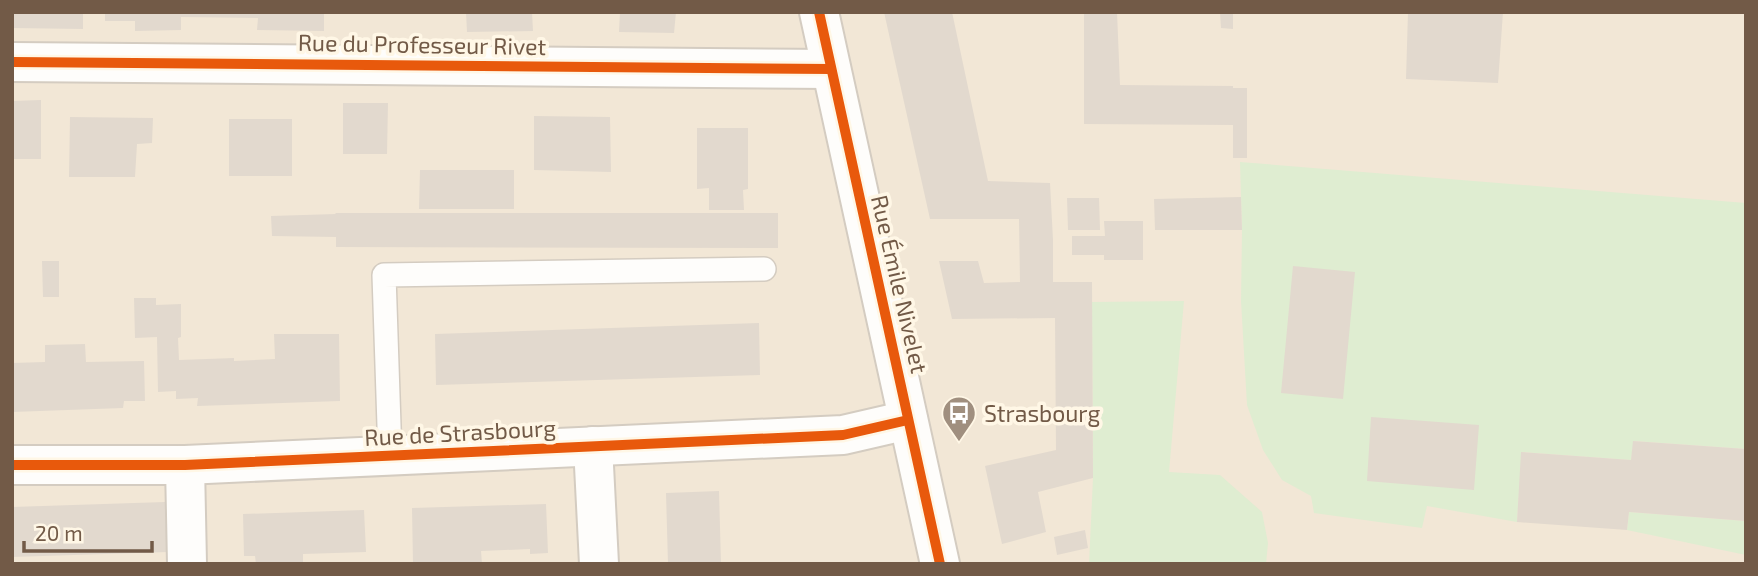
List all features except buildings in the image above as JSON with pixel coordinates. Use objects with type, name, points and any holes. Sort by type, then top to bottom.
[{"type":"street","name":"Rue Émile Nivelet","points":[[819,12],[940,564]]},
{"type":"street","name":"Rue du Professeur Rivet","points":[[12,62],[831,69]]},
{"type":"street","name":"Rue de Strasbourg","points":[[12,465],[185,465],[843,435],[908,419]]},
{"type":"street","points":[[593,446],[599,564]]},
{"type":"street","points":[[185,465],[187,564]]},
{"type":"lane","points":[[390,456],[384,275],[764,269]]},
{"type":"shaded area","points":[[12,12],[1746,12],[1746,564],[12,564]]},
{"type":"green space","points":[[1240,162],[1746,203],[1746,449],[1634,441],[1631,460],[1522,452],[1517,522],[1427,506],[1422,528],[1314,513],[1311,496],[1282,480],[1263,450],[1247,405],[1241,301]]},
{"type":"green space","points":[[1184,301],[1169,472],[1220,475],[1262,512],[1268,543],[1266,564],[1089,564],[1093,478],[1092,302]]},
{"type":"green space","points":[[1629,512],[1746,521],[1746,555],[1627,530]]},
{"type":"cycle path","points":[[819,12],[940,564]]},
{"type":"cycle path","points":[[12,62],[831,69]]},
{"type":"cycle path","points":[[12,465],[185,465],[843,435],[908,420]]},
{"type":"place","name":"Strasbourg","points":[[959,443]]}]
